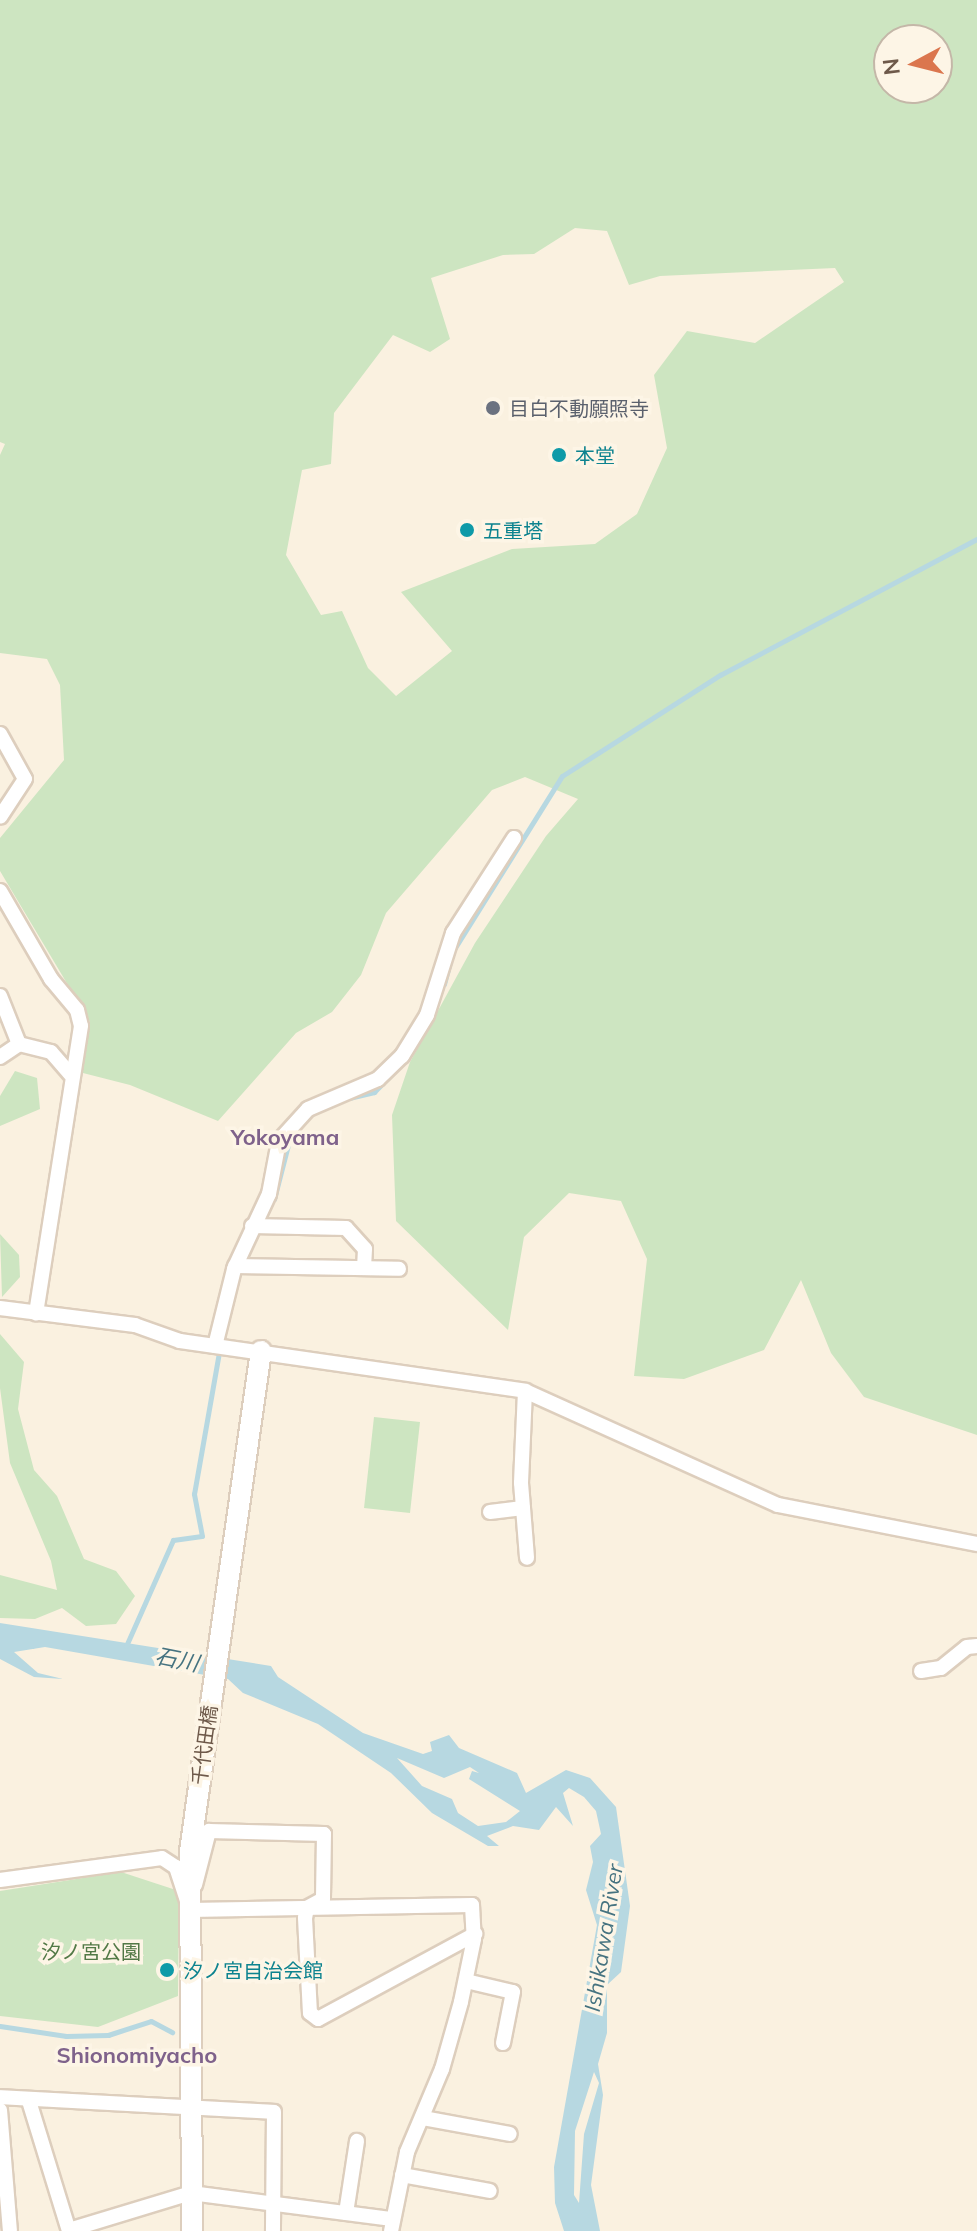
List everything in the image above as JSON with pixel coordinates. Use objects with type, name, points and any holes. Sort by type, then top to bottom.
[{"type":"street","points":[[0,734],[25,779],[0,817]]},
{"type":"street","points":[[215,1346],[235,1266],[269,1194],[279,1141],[289,1126],[335,1093],[378,1079],[402,1056],[427,1015],[453,933],[514,838]]},
{"type":"street","points":[[1,896],[51,979],[77,1010],[81,1026],[70,1074],[36,1313]]},
{"type":"street","points":[[0,996],[19,1044]]},
{"type":"street","points":[[0,1057],[19,1044],[51,1052],[70,1074]]},
{"type":"street","points":[[252,1226],[346,1228],[365,1249],[364,1268]]},
{"type":"street","points":[[235,1266],[399,1269]]},
{"type":"street","points":[[0,1308],[135,1325],[180,1341],[525,1391],[778,1505],[977,1544]]},
{"type":"street","name":"千代田橋","points":[[192,2231],[190,1902],[195,1803],[261,1351]]},
{"type":"street","points":[[525,1391],[523,1508],[527,1558]]},
{"type":"street","points":[[490,1512],[523,1508]]},
{"type":"street","points":[[921,1671],[941,1668],[967,1647],[977,1646]]},
{"type":"street","points":[[190,1902],[209,1831],[324,1834],[323,1899],[307,1908]]},
{"type":"street","points":[[0,1880],[162,1858],[176,1867],[190,1902]]},
{"type":"street","points":[[29,2101],[69,2230],[191,2193],[272,2200],[346,2213],[391,2225],[402,2175],[466,1981],[475,1934],[472,1905],[307,1908],[190,1902]]},
{"type":"street","points":[[307,1908],[310,2013],[318,2019],[475,1934]]},
{"type":"street","points":[[466,1981],[513,1992],[500,2032]]},
{"type":"street","points":[[0,2097],[190,2110],[274,2112],[273,2231]]},
{"type":"street","points":[[0,2110],[10,2231],[0,2229]]},
{"type":"street","points":[[423,2118],[510,2134]]},
{"type":"street","points":[[477,2146],[481,2129]]},
{"type":"street","points":[[346,2213],[357,2141]]},
{"type":"street","points":[[402,2175],[490,2191]]},
{"type":"street","points":[[455,2202],[458,2185]]},
{"type":"green space","points":[[0,0],[977,0],[977,1435],[864,1397],[831,1353],[801,1280],[764,1350],[684,1379],[634,1376],[647,1259],[621,1201],[569,1193],[524,1237],[508,1330],[396,1221],[392,1115],[410,1062],[475,943],[546,836],[578,799],[525,777],[492,790],[386,913],[361,975],[332,1012],[296,1033],[218,1121],[130,1085],[79,1072],[90,1022],[0,871],[0,838],[64,760],[60,685],[47,659],[0,653],[0,455],[5,444],[0,442]],"holes":[[[575,228],[607,231],[629,285],[660,276],[835,268],[844,282],[755,343],[687,331],[654,375],[667,448],[637,514],[595,544],[512,549],[401,592],[452,651],[396,696],[368,668],[342,611],[321,615],[286,555],[302,470],[331,464],[334,413],[393,335],[430,352],[450,339],[431,278],[503,255],[534,254]]]},
{"type":"green space","points":[[15,1071],[37,1078],[40,1109],[0,1126],[0,1096]]},
{"type":"green space","points":[[0,1234],[19,1255],[20,1277],[2,1297]]},
{"type":"green space","points":[[0,1334],[24,1362],[18,1409],[34,1470],[57,1496],[84,1559],[116,1571],[135,1596],[116,1624],[86,1626],[62,1608],[35,1619],[0,1618],[0,1575],[57,1590],[51,1561],[10,1463],[0,1388]]},
{"type":"green space","points":[[374,1417],[420,1422],[410,1513],[364,1508]]},
{"type":"green space","name":"汐ノ宮公園","points":[[121,1872],[179,1891],[178,1996],[98,2027],[0,2016],[0,1891]]},
{"type":"water","points":[[0,1623],[271,1666],[278,1677],[363,1733],[423,1754],[432,1751],[430,1742],[449,1735],[459,1748],[517,1773],[526,1793],[566,1770],[590,1778],[616,1807],[630,1906],[621,1972],[607,1985],[607,2033],[598,2064],[603,2095],[591,2185],[600,2231],[564,2231],[555,2203],[554,2167],[597,1925],[586,1890],[593,1862],[590,1846],[601,1834],[596,1811],[584,1797],[569,1788],[563,1793],[573,1826],[556,1807],[539,1830],[513,1826],[487,1836],[499,1846],[488,1846],[432,1813],[391,1773],[318,1724],[243,1693],[228,1679],[45,1647],[14,1652],[38,1673],[63,1679],[34,1677],[0,1659]],"holes":[[[397,1758],[444,1778],[470,1767],[479,1773],[472,1771],[469,1779],[520,1811],[506,1822],[478,1826],[458,1813],[452,1799],[422,1786]],[[594,2072],[599,2083],[584,2134],[579,2203],[574,2195],[575,2131]]]},
{"type":"waterway","points":[[444,984],[453,951],[562,776],[720,675],[977,539]]},
{"type":"waterway","points":[[349,1098],[374,1092],[408,1058]]},
{"type":"waterway","points":[[274,1199],[290,1137]]},
{"type":"waterway","points":[[126,1646],[173,1540],[202,1536],[194,1494],[220,1347]]},
{"type":"waterway","points":[[0,2026],[66,2036],[108,2035],[151,2021],[172,2032]]},
{"type":"place","name":"目白不動願照寺","points":[[493,408]]},
{"type":"place","name":"本堂","points":[[559,455]]},
{"type":"place","name":"五重塔","points":[[467,530]]},
{"type":"place","name":"汐ノ宮自治会館","points":[[167,1970]]},
{"type":"district","name":"Yokoyama","points":[[285,1138]]},
{"type":"district","name":"Shionomiyacho","points":[[137,2056]]},
{"type":"water label","name":"石川","points":[[177,1660]]},
{"type":"water label","name":"Ishikawa River","points":[[604,1938]]}]
